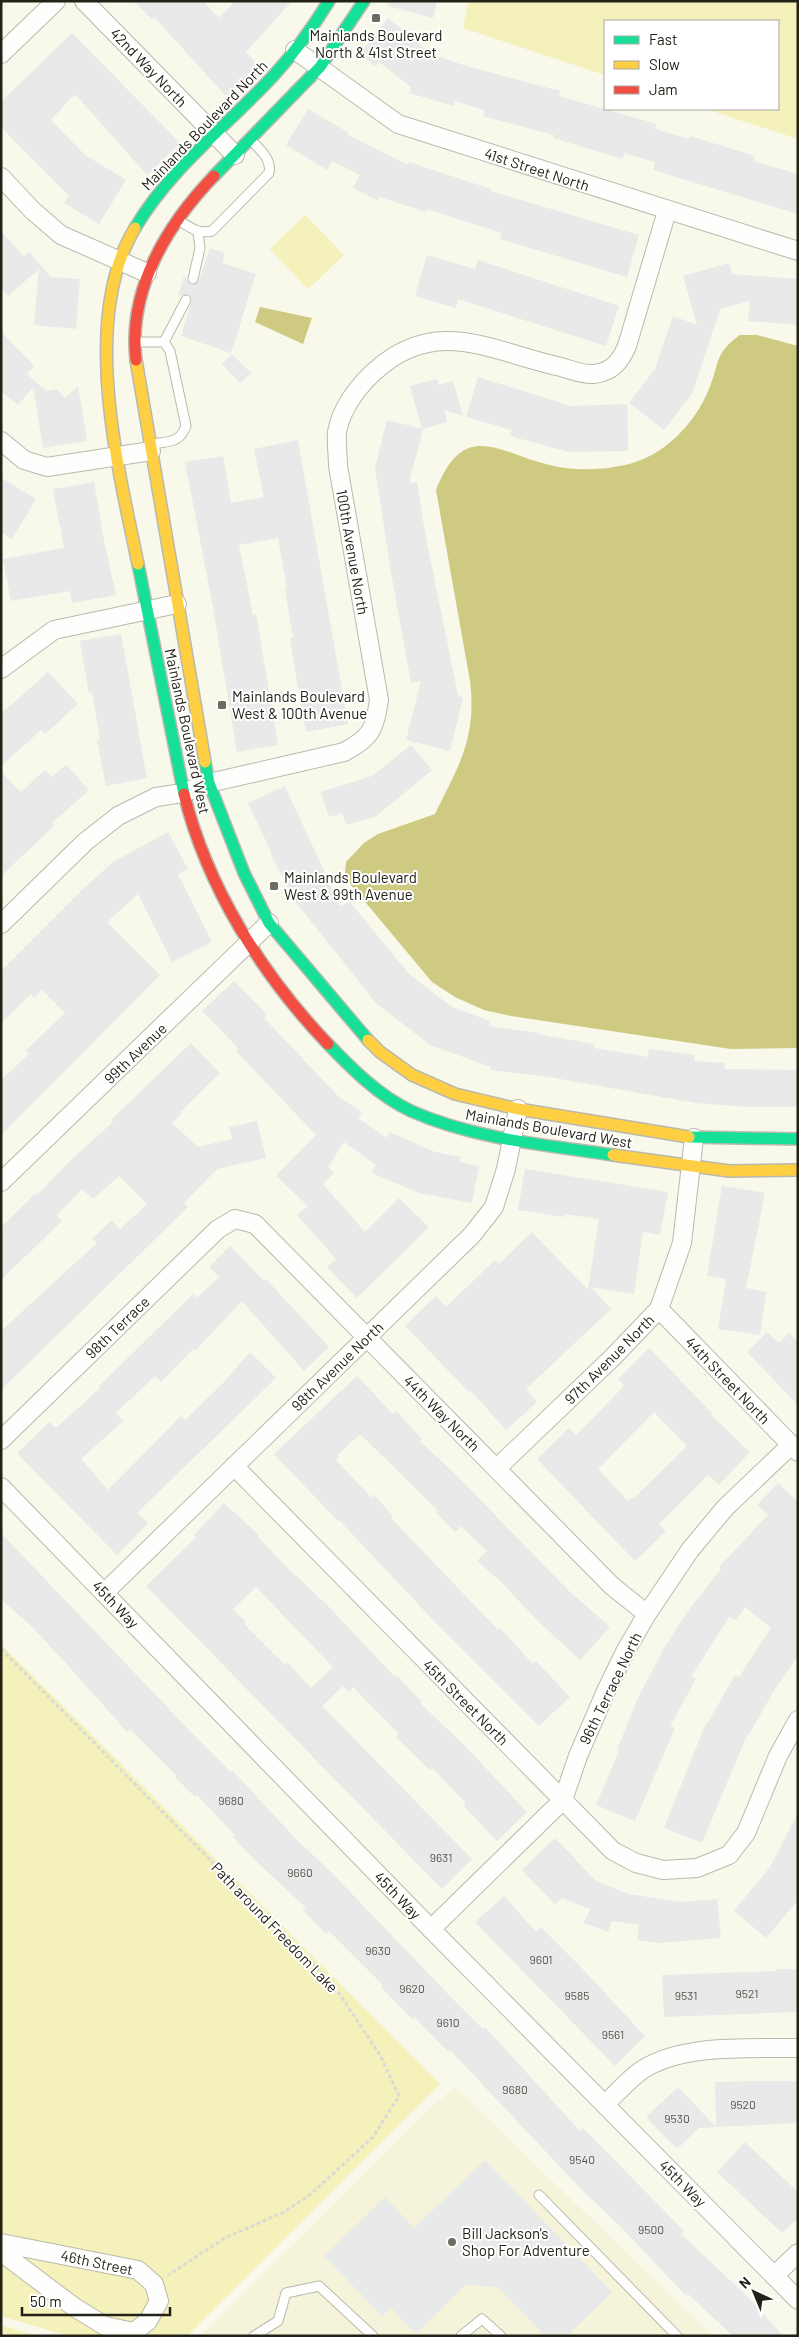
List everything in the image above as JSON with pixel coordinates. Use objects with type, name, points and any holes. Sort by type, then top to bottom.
[{"type":"street","points":[[1,54],[56,1]]},
{"type":"street","name":"42nd Way North","points":[[84,1],[235,155]]},
{"type":"street","name":"Mainlands Boulevard North","points":[[117,456],[107,365],[107,329],[111,296],[120,261],[130,237],[145,208],[168,180],[273,76],[312,30],[329,1]]},
{"type":"street","points":[[1,440],[24,460],[47,467],[117,456],[150,448],[134,342],[138,306],[147,272],[165,237],[190,201],[320,67],[364,1]]},
{"type":"street","name":"41st Street North","points":[[295,50],[352,93],[398,124],[798,251]]},
{"type":"street","points":[[1,177],[32,210],[60,235],[147,272]]},
{"type":"street","name":"100th Avenue North","points":[[1,924],[85,842],[118,816],[156,797],[183,793],[209,783],[344,752],[362,743],[376,723],[379,700],[338,466],[337,432],[347,407],[360,384],[384,363],[412,346],[444,340],[478,343],[593,375],[610,370],[620,361],[627,346],[667,210]]},
{"type":"street","name":"Mainlands Boulevard West","points":[[150,448],[209,783],[244,873],[269,923],[358,1031],[380,1052],[412,1076],[455,1094],[518,1109],[694,1138],[798,1139]]},
{"type":"street","name":"Mainlands Boulevard West","points":[[117,456],[183,793],[201,851],[222,898],[249,942],[291,999],[341,1059],[370,1085],[406,1108],[450,1125],[512,1140],[691,1166],[746,1172],[798,1170]]},
{"type":"street","points":[[1,669],[54,630],[177,604]]},
{"type":"street","name":"99th Avenue","points":[[1,1182],[269,923]]},
{"type":"street","name":"98th Avenue North","points":[[104,1593],[472,1235],[494,1207],[506,1169],[518,1109]]},
{"type":"street","name":"97th Avenue North","points":[[497,1468],[613,1357],[659,1309],[682,1242],[694,1138]]},
{"type":"street","name":"44th Way North","points":[[235,1219],[255,1224],[612,1586],[647,1614]]},
{"type":"street","name":"98th Terrace","points":[[1,1440],[218,1229],[235,1219]]},
{"type":"street","name":"44th Street North","points":[[659,1309],[794,1448]]},
{"type":"street","name":"96th Terrace North","points":[[431,1929],[563,1800],[578,1756],[606,1691],[626,1650],[647,1614],[690,1550],[725,1508],[794,1448]]},
{"type":"street","name":"45th Street North","points":[[234,1466],[613,1851],[636,1863],[663,1870],[697,1868],[729,1855],[746,1833],[778,1756],[798,1720]]},
{"type":"street","name":"45th Way","points":[[1,1487],[431,1929],[798,2300]]},
{"type":"street","points":[[605,2104],[642,2070],[678,2054],[798,2048]]},
{"type":"street","name":"46th Street","points":[[1,2243],[138,2270],[154,2284],[159,2301],[148,2321],[134,2332],[105,2326],[74,2307],[1,2252]]},
{"type":"street","points":[[774,2276],[798,2253]]},
{"type":"lane","points":[[177,219],[198,232],[212,231],[269,173],[270,166],[267,158],[251,139]]},
{"type":"lane","points":[[193,279],[200,248],[198,232]]},
{"type":"lane","points":[[164,342],[186,300]]},
{"type":"lane","points":[[134,342],[164,342]]},
{"type":"lane","points":[[150,448],[175,441],[182,436],[186,426],[170,351],[164,342]]},
{"type":"lane","points":[[539,2195],[677,2336]]},
{"type":"lane","points":[[254,2336],[278,2322],[286,2293],[319,2286],[373,2336]]},
{"type":"lane","points":[[461,2336],[482,2319],[501,2336]]},
{"type":"path","name":"Path around Freedom Lake","points":[[1,1649],[333,1984],[380,2055],[399,2096],[373,2137],[311,2194],[284,2212],[225,2238],[168,2275]]},
{"type":"shaded area","points":[[469,1],[798,1],[798,139],[709,110],[779,110],[779,20],[604,20],[604,75],[463,28]]},
{"type":"shaded area","points":[[305,215],[344,255],[308,289],[270,249]]},
{"type":"shaded area","points":[[260,307],[312,318],[303,344],[255,322]]},
{"type":"shaded area","points":[[740,335],[757,335],[798,346],[798,1048],[731,1049],[511,1016],[484,1010],[455,997],[432,982],[351,885],[345,873],[346,862],[364,843],[378,834],[435,814],[452,781],[468,735],[471,719],[470,681],[436,490],[447,467],[459,453],[472,447],[486,446],[501,449],[554,466],[580,469],[599,469],[625,465],[652,455],[676,437],[695,415],[709,389],[722,353]]},
{"type":"shaded area","points":[[1,1644],[440,2084],[187,2336],[68,2336],[1,2316]]},
{"type":"shaded area","points":[[455,2087],[713,2336],[201,2336],[430,2108]]},
{"type":"shaded area","points":[[1,2325],[36,2336],[1,2336]]},
{"type":"building","points":[[134,1],[203,1],[219,18],[235,1],[292,1],[246,52],[258,65],[226,96],[154,17],[152,20]]},
{"type":"building","points":[[388,1],[437,1],[433,18],[388,6]]},
{"type":"building","points":[[388,18],[431,54],[466,66],[560,91],[559,96],[657,124],[655,129],[689,139],[690,136],[755,156],[753,161],[798,174],[798,214],[653,170],[655,162],[624,153],[623,159],[553,138],[554,135],[483,116],[484,110],[455,101],[454,106],[409,93],[411,87],[379,62],[375,66],[360,54]]},
{"type":"building","points":[[72,33],[180,143],[147,175],[76,95],[72,97],[51,120],[85,155],[126,180],[99,224],[64,203],[69,196],[1,127],[1,102]]},
{"type":"building","points":[[308,109],[349,133],[348,135],[408,165],[409,162],[491,189],[490,191],[639,235],[627,277],[500,239],[502,233],[427,209],[426,212],[380,197],[378,201],[353,188],[360,175],[332,161],[327,170],[286,145]]},
{"type":"building","points":[[1,231],[24,257],[29,252],[51,277],[80,279],[76,329],[34,325],[39,269],[8,296],[1,288]]},
{"type":"building","points":[[210,248],[225,253],[222,263],[256,274],[231,353],[181,336],[192,300],[191,296],[186,294],[178,297],[184,276],[191,285],[198,283]]},
{"type":"building","points":[[427,255],[475,269],[478,260],[619,306],[606,346],[458,299],[456,308],[415,296]]},
{"type":"building","points":[[729,263],[732,274],[798,279],[798,325],[748,321],[750,301],[720,309],[692,394],[664,430],[629,403],[655,369],[673,316],[697,325],[683,276]]},
{"type":"building","points":[[1,332],[34,366],[27,374],[46,391],[57,389],[65,398],[78,386],[87,441],[43,448],[33,387],[18,405],[1,391]]},
{"type":"building","points":[[232,354],[251,373],[240,383],[222,364]]},
{"type":"building","points":[[478,377],[571,406],[627,404],[628,451],[569,452],[510,436],[512,430],[466,417]]},
{"type":"building","points":[[437,379],[439,385],[453,381],[463,416],[444,410],[447,422],[422,429],[410,386]]},
{"type":"building","points":[[387,420],[423,429],[409,483],[417,482],[425,533],[458,696],[463,698],[450,751],[406,740],[421,681],[411,683],[375,468]]},
{"type":"building","points":[[298,440],[348,724],[306,732],[290,638],[293,638],[278,538],[239,545],[253,615],[256,614],[278,745],[237,752],[213,607],[185,462],[223,456],[231,503],[264,497],[254,449]]},
{"type":"building","points":[[1,478],[36,499],[12,539],[1,532]]},
{"type":"building","points":[[94,482],[116,595],[72,603],[70,591],[11,601],[3,559],[64,548],[53,489]]},
{"type":"building","points":[[121,634],[147,778],[106,786],[97,740],[100,739],[92,691],[89,694],[80,641]]},
{"type":"building","points":[[48,672],[78,704],[45,734],[41,730],[1,766],[1,714]]},
{"type":"building","points":[[411,745],[432,770],[375,817],[346,825],[342,813],[329,817],[321,792],[372,776]]},
{"type":"building","points":[[66,765],[89,790],[52,823],[54,826],[1,876],[1,772],[21,792],[45,770],[52,777]]},
{"type":"building","points":[[285,786],[340,906],[350,902],[409,974],[452,1007],[490,1021],[488,1026],[595,1044],[594,1048],[648,1057],[649,1049],[695,1055],[694,1061],[725,1063],[724,1069],[798,1070],[798,1107],[749,1107],[696,1103],[543,1076],[491,1070],[491,1067],[430,1045],[376,1003],[297,904],[271,855],[248,803]]},
{"type":"building","points":[[168,832],[188,869],[178,874],[212,942],[172,962],[138,894],[107,922],[160,975],[1,1135],[1,1080],[29,1054],[26,1050],[65,1013],[42,990],[34,998],[31,994],[1,1023],[1,971],[84,888],[113,862]]},
{"type":"building","points":[[234,981],[267,1015],[264,1018],[339,1097],[362,1112],[358,1118],[387,1138],[389,1132],[435,1152],[461,1157],[460,1162],[479,1166],[472,1203],[419,1193],[372,1173],[376,1165],[344,1142],[328,1167],[334,1173],[323,1184],[365,1232],[399,1198],[429,1227],[357,1298],[327,1267],[336,1259],[297,1215],[308,1206],[276,1176],[316,1135],[236,1051],[239,1049],[202,1011]]},
{"type":"building","points":[[191,1043],[220,1073],[180,1112],[181,1114],[172,1123],[198,1147],[232,1139],[229,1127],[257,1121],[266,1158],[217,1169],[184,1203],[188,1207],[1,1390],[1,1331],[97,1243],[92,1239],[112,1220],[120,1229],[147,1204],[119,1176],[93,1199],[82,1189],[57,1215],[62,1221],[1,1280],[1,1227],[113,1122],[111,1120]]},
{"type":"building","points":[[525,1169],[668,1192],[660,1235],[643,1232],[634,1294],[591,1287],[611,1309],[526,1389],[537,1402],[506,1430],[471,1391],[469,1392],[405,1326],[436,1296],[446,1307],[495,1260],[499,1264],[532,1232],[588,1290],[599,1219],[564,1214],[564,1217],[518,1210]]},
{"type":"building","points":[[722,1186],[765,1193],[746,1288],[766,1292],[760,1335],[718,1329],[726,1279],[707,1276]]},
{"type":"building","points":[[230,1246],[264,1281],[266,1279],[329,1347],[304,1371],[242,1301],[195,1351],[193,1349],[161,1382],[155,1376],[116,1413],[123,1421],[81,1459],[108,1490],[181,1416],[185,1420],[224,1382],[250,1352],[276,1378],[137,1513],[148,1523],[117,1555],[17,1453],[49,1422],[56,1428],[100,1388],[99,1386],[193,1294],[197,1298],[219,1277],[209,1267]]},
{"type":"building","points":[[767,1332],[779,1343],[789,1333],[798,1342],[798,1405],[747,1352]]},
{"type":"building","points":[[649,1348],[713,1414],[711,1415],[750,1452],[719,1485],[708,1475],[659,1524],[666,1531],[635,1561],[537,1459],[569,1428],[576,1436],[624,1386],[618,1379]],"holes":[[[654,1412],[687,1446],[634,1498],[628,1501],[598,1469]]]},
{"type":"building","points":[[357,1376],[393,1414],[396,1411],[422,1439],[420,1441],[459,1478],[568,1590],[610,1627],[580,1660],[539,1622],[499,1580],[477,1561],[487,1551],[461,1526],[455,1532],[436,1512],[437,1510],[360,1434],[337,1456],[339,1457],[336,1460],[372,1498],[374,1495],[393,1516],[391,1518],[498,1630],[500,1628],[533,1664],[536,1661],[570,1697],[539,1726],[434,1621],[274,1454]]},
{"type":"building","points":[[778,1483],[798,1502],[798,1656],[747,1735],[702,1843],[664,1828],[706,1723],[735,1675],[739,1677],[771,1628],[745,1607],[736,1620],[729,1617],[691,1677],[696,1679],[670,1726],[675,1728],[635,1821],[596,1805],[619,1751],[617,1750],[637,1700],[664,1648],[688,1611],[721,1569],[719,1567],[768,1515],[757,1505]]},
{"type":"building","points":[[224,1503],[259,1535],[258,1537],[296,1577],[330,1608],[395,1677],[396,1675],[422,1702],[420,1703],[466,1747],[527,1812],[497,1841],[464,1806],[466,1803],[432,1768],[430,1770],[396,1737],[399,1734],[353,1687],[349,1692],[343,1686],[322,1706],[472,1859],[442,1889],[146,1586],[196,1537],[194,1535]],"holes":[[[256,1587],[333,1667],[311,1688],[288,1663],[285,1665],[244,1624],[246,1622],[233,1609]]]},
{"type":"building","points":[[1,1533],[191,1732],[231,1772],[232,1770],[297,1840],[331,1872],[447,1993],[483,2029],[485,2027],[580,2131],[583,2128],[684,2231],[681,2234],[748,2297],[783,2336],[733,2336],[688,2294],[686,2296],[620,2226],[581,2189],[450,2050],[448,2052],[414,2017],[412,2019],[381,1987],[383,1985],[329,1931],[326,1934],[303,1910],[306,1908],[252,1857],[233,1837],[235,1835],[197,1795],[195,1797],[130,1729],[127,1732],[30,1625],[1,1599]]},
{"type":"building","points":[[798,1813],[798,1900],[766,1938],[734,1911],[770,1867]]},
{"type":"building","points":[[555,1838],[595,1880],[628,1894],[681,1902],[717,1899],[721,1938],[658,1943],[637,1940],[639,1925],[612,1921],[608,1932],[584,1923],[590,1909],[562,1898],[555,1904],[522,1870]]},
{"type":"building","points":[[504,1896],[536,1932],[541,1927],[645,2036],[615,2066],[475,1922]]},
{"type":"building","points":[[776,1969],[798,1969],[798,2012],[664,2017],[662,1975],[776,1971]]},
{"type":"building","points":[[798,2081],[798,2123],[716,2127],[715,2082]]},
{"type":"building","points":[[678,2087],[716,2127],[699,2128],[677,2149],[646,2117]]},
{"type":"building","points":[[745,2142],[798,2192],[798,2218],[782,2233],[717,2172]]},
{"type":"building","name":"Bill Jackson's Shop For Adventure","points":[[485,2160],[612,2292],[567,2336],[545,2336],[498,2287],[466,2285],[416,2334],[391,2308],[382,2316],[324,2256],[385,2197],[414,2228]]},
{"type":"traffic: fast","points":[[135,228],[149,206],[182,166],[282,66],[329,1]]},
{"type":"traffic: fast","points":[[214,176],[320,67],[364,1]]},
{"type":"traffic: fast","points":[[138,564],[184,794]]},
{"type":"traffic: fast","points":[[205,762],[209,783],[244,873],[269,923],[368,1040]]},
{"type":"traffic: fast","points":[[328,1044],[356,1072],[388,1098],[411,1111],[435,1121],[511,1140],[613,1155]]},
{"type":"traffic: fast","points":[[689,1137],[798,1139]]},
{"type":"traffic: slow","points":[[135,228],[119,265],[109,305],[107,349],[108,394],[114,439],[138,564]]},
{"type":"traffic: slow","points":[[136,360],[205,762]]},
{"type":"traffic: slow","points":[[368,1040],[380,1052],[412,1075],[455,1094],[518,1109],[689,1137]]},
{"type":"traffic: slow","points":[[613,1155],[729,1171],[798,1170]]},
{"type":"traffic: jam","points":[[136,360],[135,334],[138,308],[154,260],[181,215],[214,176]]},
{"type":"traffic: jam","points":[[184,794],[194,829],[207,863],[222,896],[240,928],[259,959],[281,989],[328,1044]]},
{"type":"place","name":"Mainlands Boulevard North & 41st Street","points":[[376,18]]},
{"type":"place","name":"Mainlands Boulevard West & 100th Avenue","points":[[222,705]]},
{"type":"place","name":"Mainlands Boulevard West & 99th Avenue","points":[[274,886]]},
{"type":"place","name":"Bill Jackson's Shop For Adventure","points":[[452,2242]]}]
